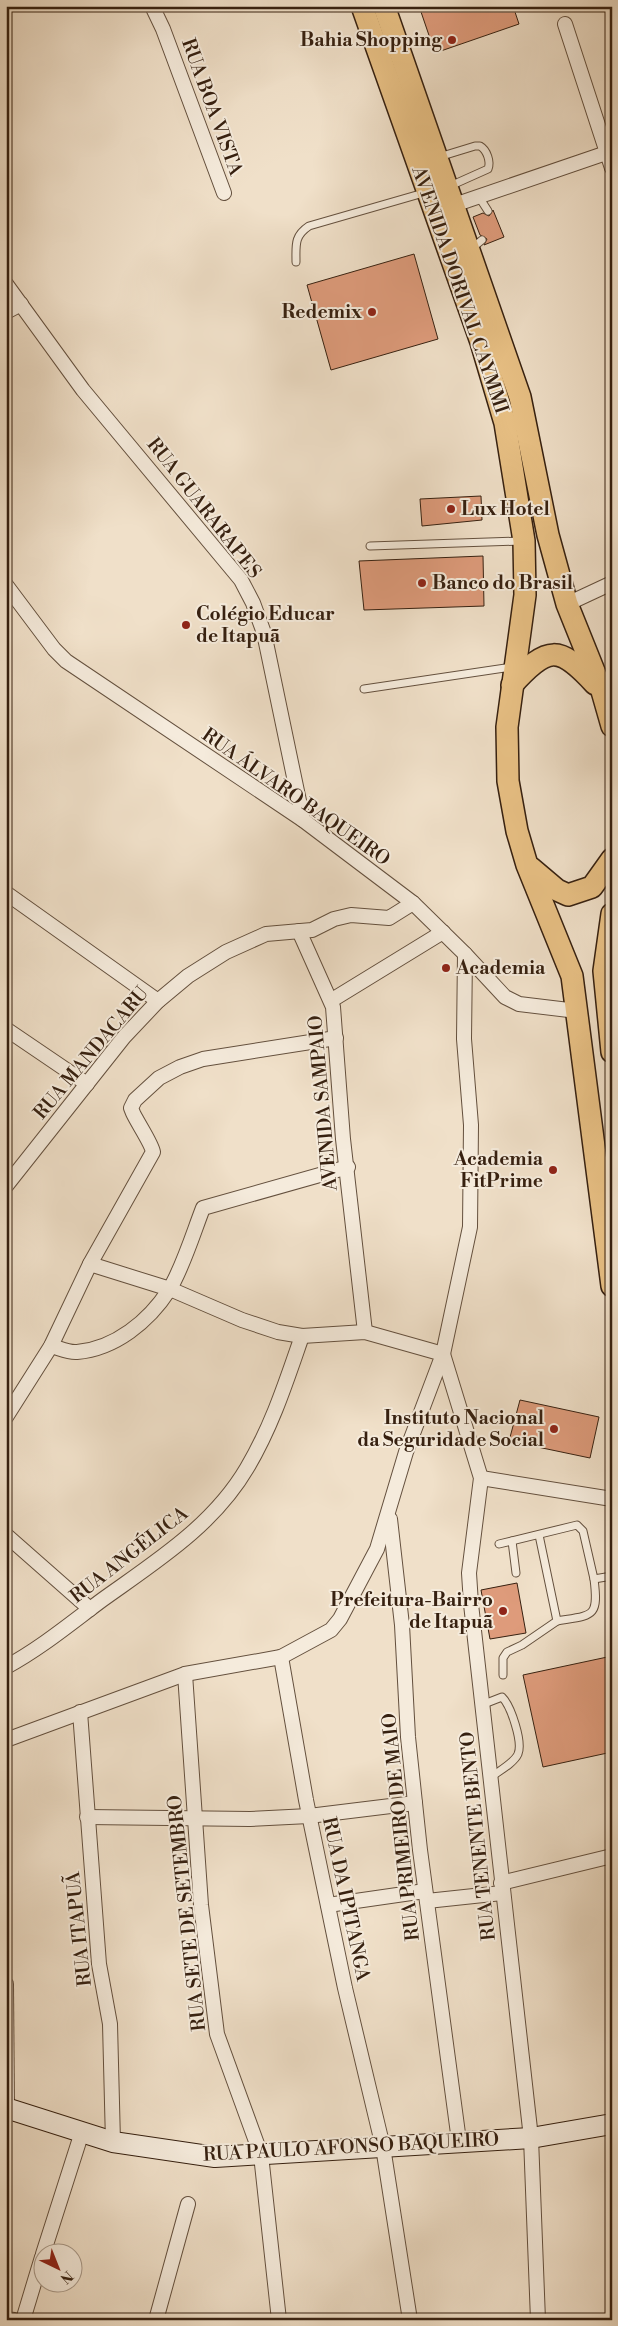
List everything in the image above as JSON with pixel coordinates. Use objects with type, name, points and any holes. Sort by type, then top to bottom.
[{"type":"main road","name":"AVENIDA DORIVAL CAYMMI","points":[[362,6],[443,195],[476,245],[520,397],[548,536],[567,604],[602,691],[612,726]]},
{"type":"main road","name":"AVENIDA DORIVAL CAYMMI","points":[[384,6],[437,158],[443,195],[481,342],[505,423],[524,540],[525,595],[507,727],[508,781],[517,831],[527,865],[572,976],[612,1286]]},
{"type":"main road","points":[[513,676],[536,661],[548,656],[557,655],[568,658],[576,664],[602,691]]},
{"type":"main road","points":[[527,865],[557,890],[568,895],[592,886],[612,859]]},
{"type":"main road","points":[[611,926],[604,971],[612,1052]]},
{"type":"street","name":"RUA BOA VISTA","points":[[152,6],[163,29],[224,193]]},
{"type":"street","points":[[565,24],[609,152],[612,168]]},
{"type":"street","points":[[443,195],[479,196],[609,152]]},
{"type":"street","name":"RUA GUARARAPES","points":[[6,284],[83,390],[240,580],[253,603],[264,633],[303,820]]},
{"type":"street","points":[[6,312],[21,304]]},
{"type":"street","points":[[567,604],[612,583]]},
{"type":"street","name":"RUA ÁLVARO BAQUEIRO","points":[[6,585],[54,649],[66,661],[303,820],[413,903],[465,954],[505,998],[542,1009],[577,1011]]},
{"type":"street","points":[[6,893],[158,1001]]},
{"type":"street","name":"RUA MANDACARU","points":[[6,1186],[124,1037],[158,1001],[188,976],[226,952],[266,934],[320,928],[334,919],[351,915],[390,918],[413,903]]},
{"type":"street","points":[[298,931],[332,1000]]},
{"type":"street","name":"AVENIDA SAMPAIO","points":[[365,1332],[344,1139],[332,1000],[443,932]]},
{"type":"street","points":[[6,1740],[185,1674],[281,1657],[332,1630],[340,1620],[377,1549],[406,1452],[443,1354],[470,1228],[471,1125],[464,1039],[465,954]]},
{"type":"street","points":[[6,1029],[87,1084]]},
{"type":"street","points":[[6,1417],[51,1346],[90,1264],[153,1148],[146,1139],[131,1108],[135,1100],[159,1078],[180,1067],[203,1059],[336,1038]]},
{"type":"street","points":[[51,1346],[75,1352],[96,1348],[134,1329],[152,1312],[170,1289],[203,1208],[348,1167]]},
{"type":"street","points":[[90,1264],[170,1289],[242,1320],[278,1332],[302,1336],[365,1332],[443,1354]]},
{"type":"street","name":"RUA ANGÉLICA","points":[[6,1667],[38,1649],[185,1540],[218,1508],[246,1470],[272,1423],[302,1336]]},
{"type":"street","name":"RUA TENENTE BENTO","points":[[443,1354],[481,1478],[469,1572],[477,1663],[484,1704],[502,1888],[531,2138],[538,2320]]},
{"type":"street","points":[[481,1478],[612,1500]]},
{"type":"street","name":"RUA PRIMEIRO DE MAIO","points":[[389,1508],[391,1546],[402,1626],[408,1737],[415,1803],[459,2141]]},
{"type":"street","points":[[6,1535],[90,1609]]},
{"type":"street","name":"RUA DA IPITANGA","points":[[281,1657],[309,1816],[383,2147],[410,2320]]},
{"type":"street","name":"RUA SETE DE SETEMBRO","points":[[185,1674],[201,1905],[217,2034],[261,2155],[279,2320]]},
{"type":"street","name":"RUA ITAPUÃ","points":[[80,1712],[100,1964],[110,2024],[113,2142]]},
{"type":"street","points":[[87,1817],[250,1819],[309,1816],[415,1803]]},
{"type":"street","points":[[328,1905],[502,1888],[612,1856]]},
{"type":"street","points":[[6,1984],[7,2108]]},
{"type":"street","name":"RUA PAULO AFONSO BAQUEIRO","points":[[7,2108],[113,2142],[215,2157],[531,2138],[612,2124]]},
{"type":"street","points":[[46,2244],[82,2132]]},
{"type":"street","points":[[156,2320],[188,2204]]},
{"type":"street","points":[[23,2320],[32,2291]]},
{"type":"street","points":[[6,2319],[14,2320]]},
{"type":"lane","points":[[296,262],[295,240],[300,232],[309,226],[443,195],[488,169],[490,164],[486,150],[480,146],[437,158]]},
{"type":"lane","points":[[479,196],[488,211]]},
{"type":"lane","points":[[370,546],[524,540]]},
{"type":"lane","points":[[364,689],[513,676]]},
{"type":"lane","points":[[499,1544],[573,1525],[580,1527],[594,1579],[597,1602],[591,1613],[557,1621],[522,1645],[507,1652],[503,1658],[503,1675]]},
{"type":"lane","points":[[539,1535],[557,1621]]},
{"type":"lane","points":[[512,1541],[516,1573]]},
{"type":"lane","points":[[594,1579],[612,1576]]},
{"type":"lane","points":[[484,1704],[502,1698],[508,1704],[520,1748],[514,1760],[491,1777]]},
{"type":"building","name":"Bahia Shopping","points":[[419,6],[513,6],[519,24],[435,53]]},
{"type":"building","points":[[493,210],[504,237],[484,245],[487,239],[480,235],[473,217],[483,213],[489,216]]},
{"type":"building","name":"Redemix","points":[[414,254],[438,339],[331,370],[307,285]]},
{"type":"building","name":"Lux Hotel","points":[[481,496],[482,520],[422,526],[420,499]]},
{"type":"building","name":"Banco do Brasil","points":[[483,556],[484,606],[364,610],[359,561]]},
{"type":"building","name":"Instituto Nacional da Seguridade Social","points":[[520,1400],[599,1417],[590,1458],[509,1441]]},
{"type":"building","name":"Prefeitura-Bairro de Itapuã","points":[[517,1583],[526,1633],[490,1639],[481,1590]]},
{"type":"building","points":[[612,1656],[612,1752],[543,1767],[523,1675]]},
{"type":"place","name":"Bahia Shopping","points":[[452,40]]},
{"type":"place","name":"Redemix","points":[[372,312]]},
{"type":"place","name":"Lux Hotel","points":[[451,509]]},
{"type":"place","name":"Banco do Brasil","points":[[422,583]]},
{"type":"place","name":"Colégio Educar de Itapuã","points":[[186,625]]},
{"type":"place","name":"Academia","points":[[446,968]]},
{"type":"place","name":"Academia FitPrime","points":[[553,1170]]},
{"type":"place","name":"Instituto Nacional da Seguridade Social","points":[[554,1429]]},
{"type":"place","name":"Prefeitura-Bairro de Itapuã","points":[[503,1611]]}]
